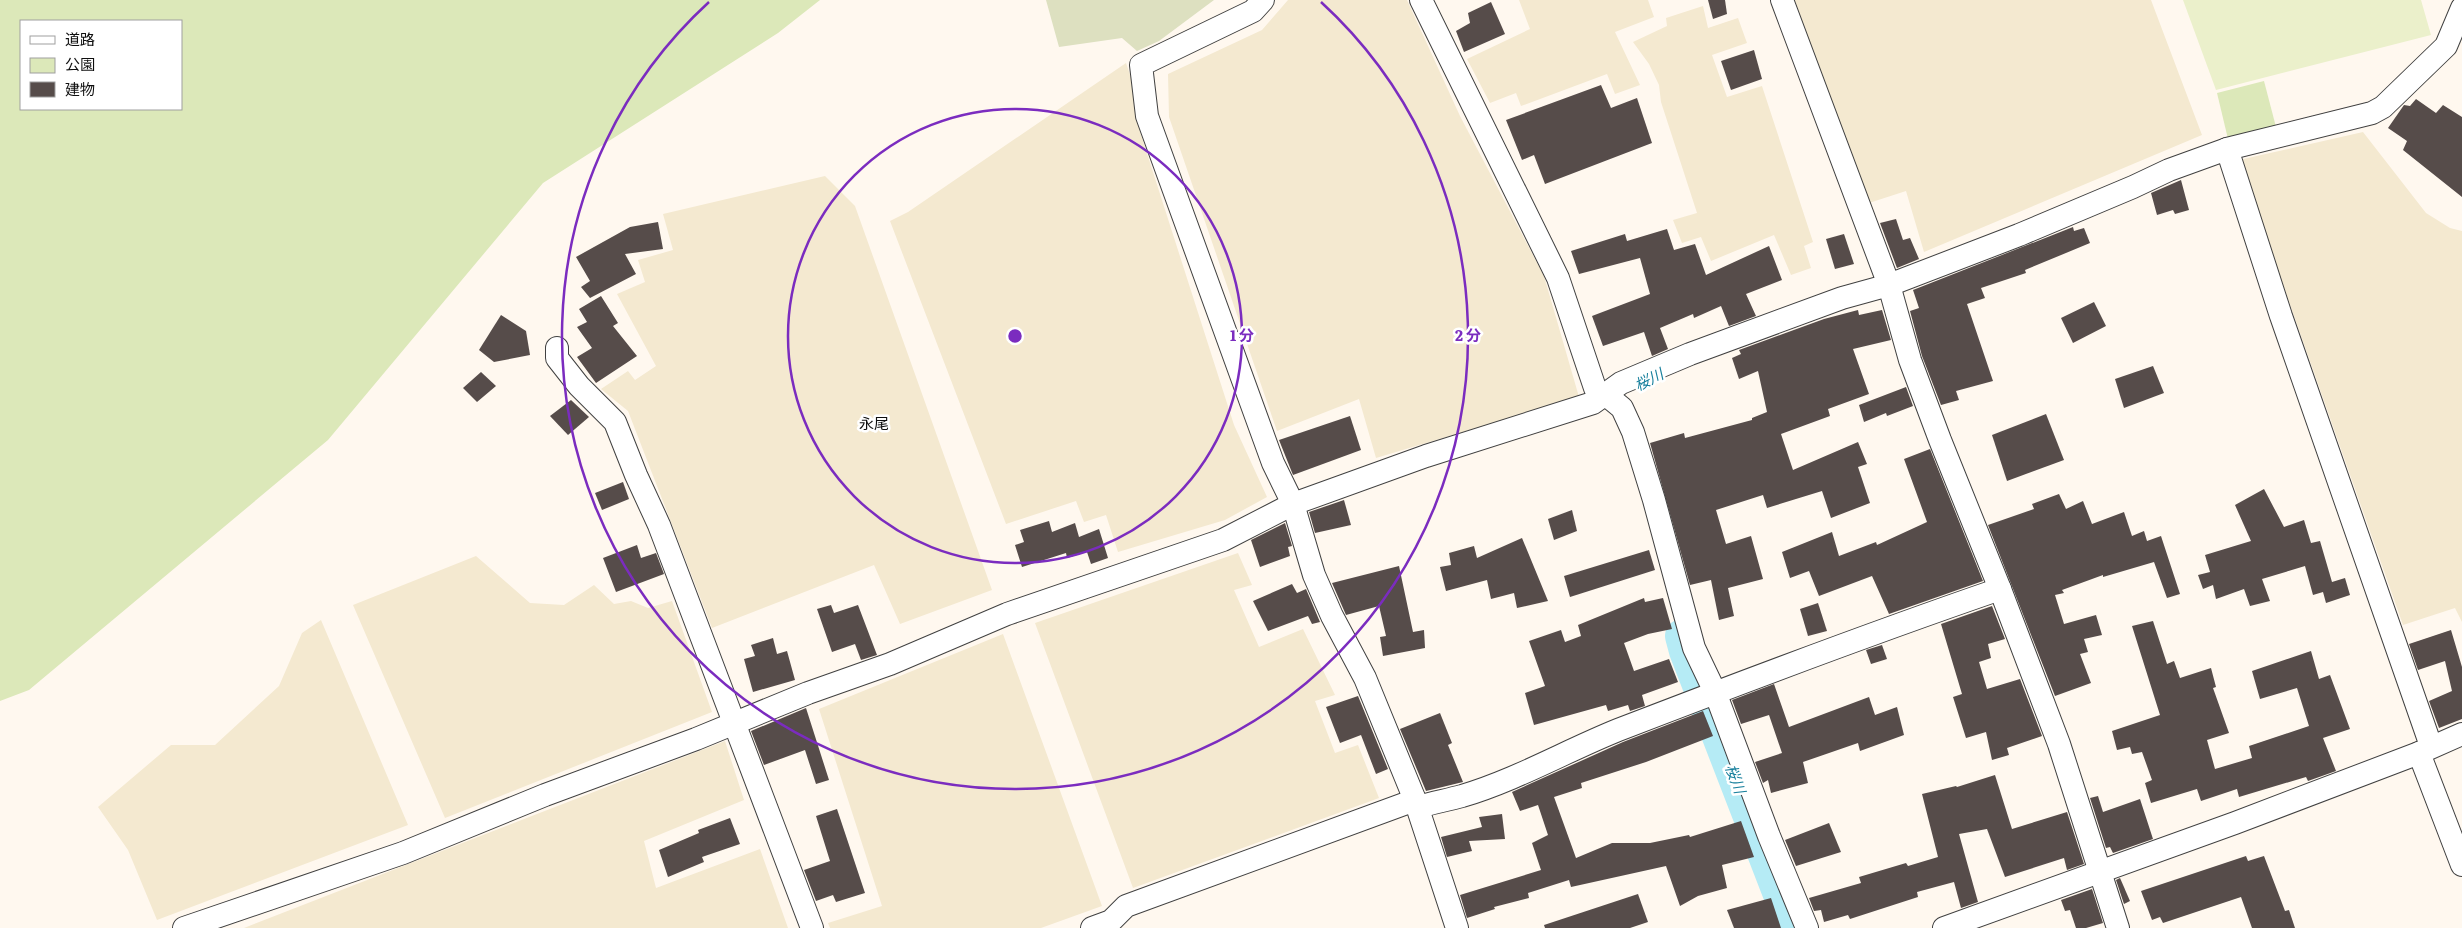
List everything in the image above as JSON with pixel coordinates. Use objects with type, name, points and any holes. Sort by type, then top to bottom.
[{"type":"street","points":[[1263,0],[1253,11],[1141,65],[1147,116],[1178,206],[1273,463],[1293,504],[1314,575],[1332,616],[1365,678],[1417,803],[1457,928]]},
{"type":"street","points":[[1421,0],[1558,278],[1595,388],[1610,400],[1633,432],[1654,500],[1707,696],[1769,836],[1807,928]]},
{"type":"street","points":[[1782,0],[1910,360],[2059,744],[2118,928]]},
{"type":"street","points":[[184,928],[404,853],[545,795],[734,724],[808,692],[890,664],[1007,614],[1223,540],[1293,504],[1426,456],[1593,403],[1610,400],[1621,383],[1690,354],[1842,298],[1883,287],[2019,235],[2169,170],[2227,149],[2372,113],[2383,106],[2446,46],[2462,8]]},
{"type":"street","points":[[2227,149],[2462,865]]},
{"type":"street","points":[[556,348],[557,358],[579,386],[615,422],[636,475],[659,525],[812,928]]},
{"type":"street","points":[[1092,928],[1111,921],[1126,906],[1417,803],[1463,796],[1541,764],[1583,744],[1707,696],[1905,621],[2000,589]]},
{"type":"street","points":[[1944,928],[2099,873],[2462,734]]},
{"type":"shaded area","points":[[1288,0],[1407,0],[1460,116],[1544,276],[1579,397],[1376,458],[1359,399],[1277,431],[1169,117],[1168,74],[1262,30]]},
{"type":"shaded area","points":[[1519,0],[1648,0],[1654,17],[1615,32],[1640,85],[1615,94],[1607,74],[1521,106],[1516,93],[1490,103],[1467,59],[1530,29]]},
{"type":"shaded area","points":[[1791,0],[2151,0],[2202,135],[1924,252],[1906,191],[1869,203]]},
{"type":"shaded area","points":[[1703,6],[1708,28],[1738,18],[1747,43],[1712,55],[1727,97],[1762,86],[1813,242],[1804,246],[1811,268],[1791,275],[1774,235],[1711,261],[1701,237],[1682,243],[1673,220],[1697,213],[1661,102],[1659,85],[1649,64],[1633,42],[1667,26],[1666,18]]},
{"type":"shaded area","points":[[1126,63],[1135,89],[1136,119],[1234,425],[1267,497],[1225,520],[1118,552],[1106,515],[1084,522],[1076,501],[1006,524],[890,221],[908,212]]},
{"type":"shaded area","points":[[2363,132],[2426,213],[2450,228],[2462,231],[2462,622],[2455,608],[2403,625],[2239,160]]},
{"type":"shaded area","points":[[825,176],[855,206],[992,590],[900,624],[874,565],[712,628],[628,411],[601,389],[628,371],[635,380],[656,366],[617,294],[645,282],[638,260],[673,250],[663,214]]},
{"type":"shaded area","points":[[1238,553],[1252,585],[1234,590],[1259,647],[1303,629],[1335,695],[1315,701],[1335,753],[1358,745],[1379,798],[1133,888],[1035,623]]},
{"type":"shaded area","points":[[476,556],[530,603],[564,605],[594,585],[614,604],[631,601],[648,608],[672,601],[712,712],[445,818],[353,605]]},
{"type":"shaded area","points":[[321,620],[408,825],[157,920],[128,850],[98,807],[171,745],[215,745],[279,686],[302,633]]},
{"type":"shaded area","points":[[1003,634],[1102,906],[1041,928],[830,928],[828,923],[882,906],[819,709]]},
{"type":"shaded area","points":[[725,741],[744,800],[644,841],[656,888],[760,849],[788,928],[244,928]]},
{"type":"green space","points":[[0,0],[820,0],[778,33],[543,183],[328,440],[29,690],[0,701]]},
{"type":"green space","points":[[1046,0],[1214,0],[1159,41],[1137,51],[1122,38],[1059,47]]},
{"type":"green space","points":[[2183,0],[2421,0],[2431,35],[2216,90]]},
{"type":"green space","points":[[2264,81],[2276,127],[2228,139],[2217,93]]},
{"type":"building","points":[[1708,0],[1725,0],[1727,14],[1713,19]]},
{"type":"building","points":[[1491,2],[1505,34],[1464,52],[1456,31],[1470,23],[1468,13]]},
{"type":"building","points":[[1754,50],[1762,79],[1731,90],[1721,61]]},
{"type":"building","points":[[1601,85],[1611,108],[1637,98],[1652,143],[1545,184],[1534,155],[1522,160],[1506,120]]},
{"type":"building","points":[[2416,99],[2436,113],[2443,105],[2462,117],[2462,197],[2403,150],[2407,141],[2388,128],[2404,105],[2410,106]]},
{"type":"building","points":[[2181,180],[2189,210],[2175,214],[2173,210],[2157,215],[2151,193]]},
{"type":"building","points":[[1896,219],[1903,240],[1910,238],[1919,259],[1897,268],[1880,223]]},
{"type":"building","points":[[658,222],[663,249],[625,254],[636,274],[590,298],[581,287],[590,281],[576,257],[630,227]]},
{"type":"building","points":[[2073,227],[2074,231],[2084,228],[2090,243],[2025,270],[2026,273],[1981,288],[1985,298],[1967,304],[1993,381],[1956,391],[1959,400],[1941,405],[1922,356],[1910,311],[1919,308],[1913,290]]},
{"type":"building","points":[[1667,229],[1674,250],[1695,244],[1706,275],[1769,246],[1782,280],[1746,294],[1756,316],[1729,326],[1721,306],[1694,318],[1693,314],[1660,328],[1668,349],[1652,356],[1644,332],[1603,346],[1592,316],[1650,294],[1640,258],[1579,274],[1571,251],[1625,234],[1627,241]]},
{"type":"building","points":[[1844,234],[1854,264],[1835,269],[1826,239]]},
{"type":"building","points":[[601,296],[618,323],[613,326],[637,356],[596,383],[577,357],[592,348],[577,327],[587,322],[579,309]]},
{"type":"building","points":[[2094,302],[2106,326],[2073,343],[2061,318]]},
{"type":"building","points":[[1858,310],[1859,315],[1882,310],[1891,340],[1853,349],[1869,394],[1828,409],[1830,416],[1781,434],[1793,470],[1858,442],[1867,464],[1858,467],[1870,503],[1831,518],[1822,491],[1767,508],[1763,495],[1716,510],[1726,544],[1751,536],[1763,579],[1728,588],[1734,616],[1719,620],[1711,580],[1690,585],[1650,443],[1684,433],[1685,438],[1752,420],[1752,418],[1767,412],[1758,371],[1739,379],[1732,358],[1741,354],[1739,350],[1824,319]]},
{"type":"building","points":[[501,315],[526,331],[530,355],[494,362],[479,350]]},
{"type":"building","points":[[2153,366],[2164,393],[2124,408],[2115,379]]},
{"type":"building","points":[[481,372],[496,386],[477,402],[463,388]]},
{"type":"building","points":[[1906,387],[1913,406],[1887,416],[1886,413],[1864,422],[1859,405]]},
{"type":"building","points":[[571,400],[589,417],[568,435],[550,416]]},
{"type":"building","points":[[2046,414],[2064,460],[2007,481],[1992,435]]},
{"type":"building","points":[[1350,416],[1361,450],[1293,475],[1279,440]]},
{"type":"building","points":[[1930,449],[1983,581],[1889,614],[1872,576],[1819,596],[1809,571],[1790,578],[1782,552],[1832,532],[1839,556],[1876,542],[1877,545],[1927,522],[1904,459]]},
{"type":"building","points":[[623,482],[629,499],[602,510],[595,493]]},
{"type":"building","points":[[2264,489],[2284,527],[2304,520],[2311,543],[2320,541],[2332,582],[2345,578],[2350,595],[2326,603],[2323,592],[2313,595],[2305,566],[2262,579],[2270,601],[2250,606],[2244,589],[2216,599],[2213,585],[2203,589],[2198,575],[2210,572],[2205,555],[2251,541],[2235,505]]},
{"type":"building","points":[[2059,494],[2066,509],[2083,501],[2092,524],[2124,512],[2132,536],[2144,531],[2147,541],[2161,536],[2180,594],[2167,598],[2154,562],[2103,577],[2103,575],[2062,590],[2064,593],[2055,595],[2064,624],[2096,615],[2102,635],[2084,639],[2088,652],[2080,654],[2091,683],[2055,696],[1988,525],[2034,509],[2032,504]]},
{"type":"building","points":[[1344,500],[1351,525],[1315,533],[1309,512]]},
{"type":"building","points":[[1572,510],[1577,531],[1554,540],[1548,519]]},
{"type":"building","points":[[1049,521],[1052,532],[1075,523],[1079,537],[1099,529],[1108,558],[1091,564],[1087,552],[1067,558],[1066,553],[1022,567],[1015,545],[1024,542],[1020,530]]},
{"type":"building","points":[[1285,523],[1292,546],[1288,547],[1290,556],[1260,567],[1251,540]]},
{"type":"building","points":[[1522,538],[1548,601],[1517,608],[1514,593],[1491,599],[1487,580],[1446,591],[1440,567],[1451,565],[1449,553],[1474,546],[1477,558]]},
{"type":"building","points":[[637,545],[641,558],[656,553],[664,574],[616,592],[603,558]]},
{"type":"building","points":[[1649,550],[1655,570],[1570,597],[1564,576]]},
{"type":"building","points":[[1399,566],[1413,632],[1424,630],[1425,648],[1383,656],[1380,637],[1386,636],[1379,606],[1346,615],[1332,583]]},
{"type":"building","points":[[1292,584],[1297,593],[1306,589],[1320,622],[1312,624],[1308,616],[1268,631],[1253,601]]},
{"type":"building","points":[[1644,598],[1645,602],[1663,598],[1672,629],[1648,634],[1624,643],[1634,671],[1669,659],[1678,682],[1642,695],[1645,706],[1630,711],[1628,705],[1608,711],[1606,705],[1534,725],[1525,693],[1545,686],[1529,641],[1561,630],[1565,642],[1581,636],[1578,625]]},
{"type":"building","points":[[1818,603],[1827,631],[1808,636],[1800,609]]},
{"type":"building","points":[[831,605],[834,613],[858,605],[877,655],[861,660],[855,644],[832,652],[817,609]]},
{"type":"building","points":[[1992,606],[2005,639],[1988,644],[1991,658],[1979,662],[1987,689],[2020,679],[2042,736],[2007,748],[2009,755],[1992,760],[1986,732],[1966,738],[1953,697],[1962,694],[1941,624]]},
{"type":"building","points":[[2153,621],[2167,664],[2174,661],[2180,678],[2211,668],[2216,687],[2213,688],[2229,733],[2207,740],[2215,769],[2252,758],[2249,746],[2309,726],[2297,688],[2260,699],[2252,671],[2311,651],[2319,679],[2330,675],[2350,729],[2323,738],[2336,771],[2308,781],[2306,777],[2239,797],[2237,789],[2201,801],[2197,789],[2151,803],[2145,783],[2152,780],[2142,752],[2132,754],[2130,747],[2117,750],[2112,731],[2160,715],[2132,626]]},
{"type":"building","points":[[2451,630],[2462,667],[2462,719],[2439,728],[2429,701],[2452,691],[2445,661],[2418,670],[2409,644]]},
{"type":"building","points":[[773,638],[777,654],[787,651],[795,680],[753,692],[744,659],[755,656],[751,645]]},
{"type":"building","points":[[1882,645],[1887,659],[1871,664],[1866,650]]},
{"type":"building","points":[[1774,684],[1789,727],[1869,697],[1875,715],[1897,707],[1904,735],[1860,751],[1858,743],[1803,762],[1808,783],[1771,793],[1768,780],[1763,783],[1755,762],[1782,753],[1769,715],[1741,724],[1732,700]]},
{"type":"building","points":[[1358,696],[1388,769],[1376,774],[1361,735],[1340,743],[1326,707]]},
{"type":"building","points":[[806,708],[829,780],[816,784],[805,750],[764,765],[751,731]]},
{"type":"building","points":[[1703,711],[1713,736],[1646,762],[1581,783],[1582,788],[1554,797],[1576,858],[1612,843],[1650,843],[1689,835],[1690,837],[1741,821],[1754,857],[1722,865],[1727,888],[1698,896],[1680,906],[1666,866],[1571,887],[1569,880],[1528,893],[1529,898],[1494,907],[1495,909],[1467,918],[1460,895],[1541,870],[1532,843],[1548,835],[1538,805],[1520,811],[1512,792],[1623,742]]},
{"type":"building","points":[[1440,713],[1452,743],[1448,745],[1463,782],[1426,791],[1400,729]]},
{"type":"building","points":[[1995,775],[2012,829],[2067,812],[2084,864],[2067,870],[2064,858],[2005,877],[1987,829],[1959,834],[1978,902],[1961,908],[1954,882],[1917,892],[1918,897],[1850,919],[1848,915],[1824,922],[1821,910],[1814,911],[1809,898],[1861,883],[1859,877],[1906,863],[1908,866],[1938,857],[1922,794],[1957,787]]},
{"type":"building","points":[[2098,796],[2103,812],[2140,799],[2153,839],[2113,853],[2110,847],[2106,848],[2090,798]]},
{"type":"building","points":[[837,809],[865,893],[836,902],[833,895],[816,901],[804,870],[830,861],[816,816]]},
{"type":"building","points":[[1502,814],[1505,839],[1469,841],[1472,851],[1447,857],[1441,837],[1482,827],[1479,817]]},
{"type":"building","points":[[730,818],[740,844],[702,857],[704,862],[668,877],[659,850],[699,833],[698,830]]},
{"type":"building","points":[[1829,823],[1841,852],[1796,866],[1785,840]]},
{"type":"building","points":[[2246,856],[2248,861],[2264,856],[2285,911],[2289,910],[2295,928],[2252,928],[2241,897],[2163,923],[2160,917],[2152,920],[2141,891]]},
{"type":"building","points":[[2120,878],[2130,901],[2124,904],[2116,880]]},
{"type":"building","points":[[2092,889],[2103,923],[2086,928],[2076,928],[2070,910],[2065,911],[2061,900]]},
{"type":"building","points":[[1638,894],[1648,922],[1630,928],[1545,928],[1544,925]]},
{"type":"building","points":[[1771,898],[1781,928],[1734,928],[1727,910]]},
{"type":"waterway","name":"桜川","points":[[1682,636],[1686,651],[1793,928]]},
{"type":"district","name":"永尾","points":[[874,424]]}]
